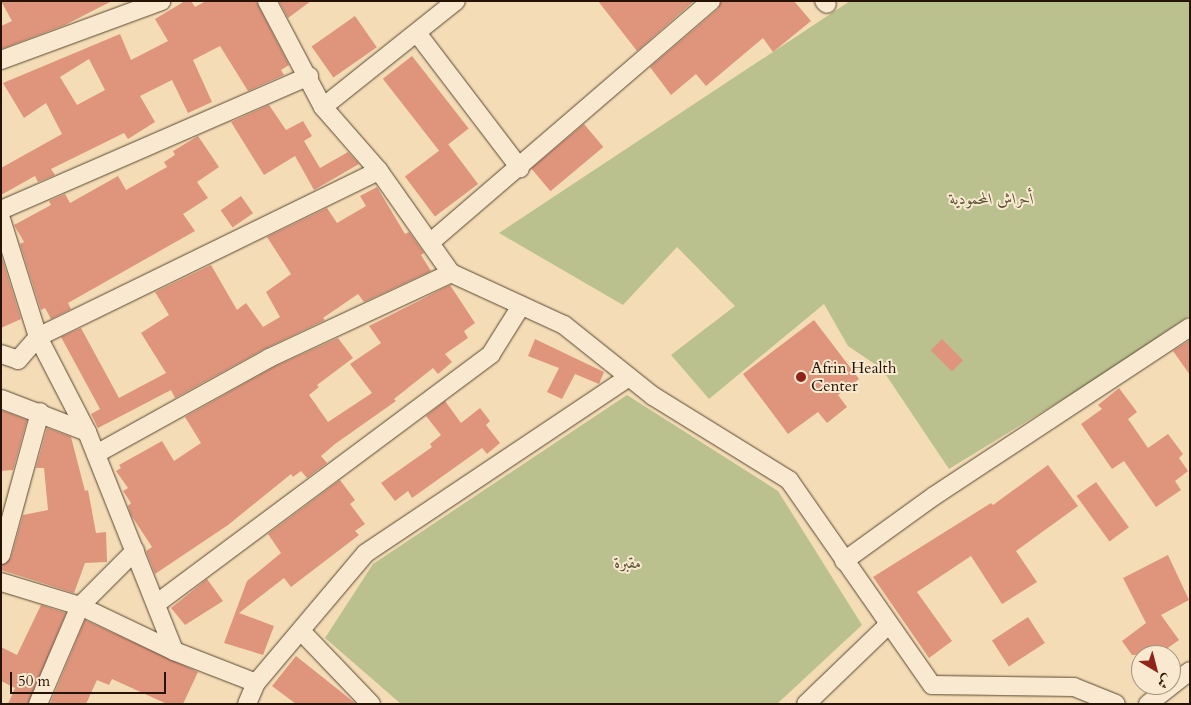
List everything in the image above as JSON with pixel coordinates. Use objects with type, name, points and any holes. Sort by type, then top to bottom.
[{"type":"street","points":[[1,60],[161,1]]},
{"type":"street","points":[[267,1],[309,76],[323,107],[379,171],[432,241],[451,273],[564,325],[653,396],[789,480],[932,685],[1074,687],[1116,704]]},
{"type":"street","points":[[323,107],[456,1]]},
{"type":"street","points":[[432,241],[520,168],[711,1]]},
{"type":"street","points":[[417,33],[520,168]]},
{"type":"street","points":[[1,210],[309,76]]},
{"type":"street","points":[[1,354],[18,360],[38,337],[379,171]]},
{"type":"street","points":[[1,219],[38,337],[87,432],[174,651]]},
{"type":"street","points":[[96,454],[269,358],[451,273]]},
{"type":"street","points":[[156,604],[490,354],[522,306]]},
{"type":"street","points":[[844,561],[934,496],[1190,327]]},
{"type":"street","points":[[247,704],[256,683],[366,553],[629,377]]},
{"type":"street","points":[[1,399],[40,412],[87,432]]},
{"type":"street","points":[[1,554],[40,412]]},
{"type":"street","points":[[38,704],[80,606],[135,551]]},
{"type":"street","points":[[1,582],[80,606],[174,651],[256,683]]},
{"type":"street","points":[[806,704],[889,624]]},
{"type":"street","points":[[301,631],[371,704]]},
{"type":"street","points":[[1148,704],[1190,671]]},
{"type":"green space","name":"أحراش المحمودية","points":[[850,1],[1190,1],[1190,315],[1112,369],[949,469],[882,369],[848,346],[824,304],[709,399],[671,355],[735,306],[677,247],[623,305],[499,233]]},
{"type":"green space","name":"مقبرة","points":[[627,395],[778,491],[862,625],[777,704],[401,704],[325,638],[373,564]]},
{"type":"building","points":[[1,1],[112,1],[65,25],[1,49],[1,26],[12,21]]},
{"type":"building","points":[[185,1],[191,1],[195,7],[206,1],[256,1],[289,65],[281,70],[284,75],[248,91],[220,46],[193,60],[212,102],[188,113],[172,80],[140,96],[155,122],[128,139],[124,133],[51,169],[55,175],[38,182],[35,176],[1,195],[1,168],[62,134],[46,103],[24,118],[3,83],[120,34],[131,60],[168,41],[155,19]],"holes":[[[89,59],[105,90],[77,105],[60,77]]]},
{"type":"building","points":[[279,1],[311,1],[288,18]]},
{"type":"building","points":[[598,1],[694,1],[637,51]]},
{"type":"building","points":[[721,1],[794,1],[811,21],[773,52],[763,38],[706,86],[696,74],[671,95],[650,67],[718,9]]},
{"type":"building","points":[[355,16],[377,47],[333,78],[312,46]]},
{"type":"building","points":[[412,56],[469,128],[439,151],[383,79]]},
{"type":"building","points":[[269,105],[286,130],[303,121],[312,136],[304,141],[320,168],[348,152],[359,164],[314,190],[295,156],[264,175],[231,122]]},
{"type":"building","points":[[584,124],[603,147],[550,191],[531,168]]},
{"type":"building","points":[[198,136],[219,167],[197,182],[208,198],[183,214],[195,231],[68,303],[71,309],[51,319],[45,308],[41,310],[20,244],[24,242],[14,225],[51,205],[49,201],[65,194],[70,203],[118,176],[126,190],[167,167],[164,162],[175,155],[173,151]]},
{"type":"building","points":[[448,144],[478,184],[435,216],[405,176]]},
{"type":"building","points":[[377,187],[405,234],[409,232],[424,253],[421,255],[431,271],[364,302],[358,294],[323,318],[325,320],[264,349],[175,398],[171,390],[98,428],[91,414],[100,409],[61,337],[81,328],[119,398],[166,373],[141,333],[169,315],[155,292],[211,265],[237,310],[246,303],[263,327],[280,317],[266,292],[291,274],[267,237],[327,208],[337,223],[366,206],[360,196]]},
{"type":"building","points":[[241,196],[253,213],[233,228],[221,210]]},
{"type":"building","points":[[1,255],[21,319],[1,328]]},
{"type":"building","points":[[450,285],[475,323],[464,331],[468,338],[445,354],[452,362],[438,374],[433,368],[394,399],[396,401],[335,444],[321,456],[327,463],[307,478],[301,471],[293,477],[291,474],[228,525],[155,574],[146,551],[152,547],[131,515],[128,506],[131,503],[123,491],[128,488],[116,471],[121,468],[119,465],[162,441],[174,461],[201,443],[185,417],[274,367],[338,338],[353,358],[317,385],[319,387],[309,395],[328,422],[372,393],[350,364],[381,343],[369,326]]},
{"type":"building","name":"Afrin Health Center","points":[[814,320],[859,379],[838,395],[847,407],[827,423],[818,412],[788,434],[743,374]]},
{"type":"building","points":[[535,339],[604,372],[599,384],[575,374],[562,399],[547,392],[559,368],[528,356]]},
{"type":"building","points":[[942,339],[963,360],[952,372],[931,350]]},
{"type":"building","points":[[1190,340],[1190,375],[1173,351]]},
{"type":"building","points":[[1119,388],[1137,412],[1128,419],[1148,448],[1168,434],[1183,454],[1179,458],[1188,471],[1175,481],[1181,490],[1156,507],[1124,461],[1112,469],[1081,424],[1102,409],[1098,405]]},
{"type":"building","points":[[445,401],[461,423],[480,408],[490,421],[486,425],[500,443],[487,454],[482,448],[412,498],[408,491],[395,501],[381,483],[432,447],[430,444],[441,435],[426,416]]},
{"type":"building","points":[[1,410],[27,420],[13,470],[1,471]]},
{"type":"building","points":[[47,428],[71,437],[85,491],[88,490],[96,533],[106,532],[107,562],[85,563],[74,593],[1,570],[1,565],[11,558],[23,515],[48,510],[44,468],[36,468]]},
{"type":"building","points":[[1048,465],[1078,506],[1016,551],[1037,582],[1002,604],[971,556],[917,592],[952,641],[929,658],[873,577],[991,503],[993,505]]},
{"type":"building","points":[[340,480],[355,500],[350,504],[365,524],[355,531],[359,535],[291,587],[284,578],[239,613],[274,626],[263,655],[224,643],[247,581],[281,553],[268,534]]},
{"type":"building","points":[[1096,482],[1129,527],[1109,541],[1077,496]]},
{"type":"building","points":[[1168,555],[1189,600],[1161,615],[1179,640],[1172,645],[1131,645],[1131,654],[1122,641],[1146,623],[1123,578]]},
{"type":"building","points":[[207,579],[223,601],[185,625],[171,608]]},
{"type":"building","points":[[41,605],[66,613],[28,704],[8,704],[15,688],[1,681],[1,647],[17,655]]},
{"type":"building","points":[[1028,617],[1045,643],[1009,666],[992,640]]},
{"type":"building","points":[[85,620],[198,672],[183,704],[167,704],[112,679],[109,685],[97,680],[86,704],[50,704]]},
{"type":"building","points":[[296,656],[356,704],[296,704],[272,686]]},
{"type":"place","name":"Afrin Health Center","points":[[801,377]]}]
